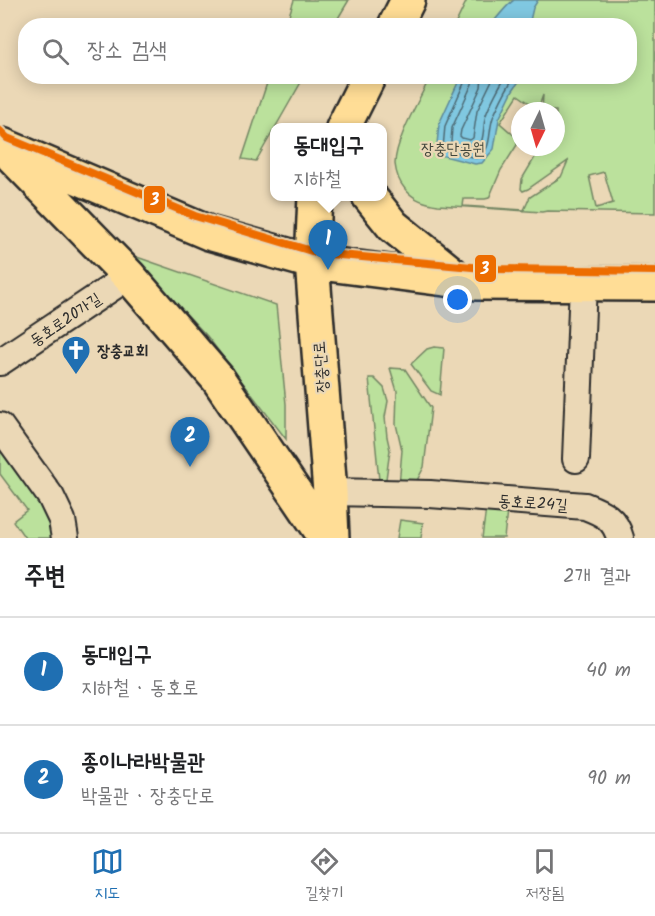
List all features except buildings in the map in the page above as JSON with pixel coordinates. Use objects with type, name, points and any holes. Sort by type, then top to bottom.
[{"type":"main road","points":[[398,18],[408,0]]},
{"type":"main road","points":[[346,123],[364,86]]},
{"type":"main road","points":[[357,123],[364,86]]},
{"type":"main road","points":[[1,144],[209,233],[312,262],[468,282],[655,284]]},
{"type":"main road","points":[[1,144],[129,276],[218,379],[326,538]]},
{"type":"main road","name":"장충단로","points":[[315,201],[312,262],[332,538]]},
{"type":"main road","points":[[373,201],[393,226],[468,282]]},
{"type":"street","name":"동호로20가길","points":[[0,362],[129,276]]},
{"type":"street","points":[[576,459],[583,283]]},
{"type":"street","points":[[0,426],[51,496],[62,520],[65,538]]},
{"type":"street","name":"동호로24길","points":[[330,492],[430,494],[585,506],[601,512],[613,521],[620,538]]},
{"type":"green space","points":[[294,0],[349,0],[338,18],[288,18]]},
{"type":"green space","name":"장충단공원","points":[[467,0],[655,0],[655,213],[542,212],[438,205],[429,203],[408,193],[397,174],[396,154],[403,132],[427,84],[637,84],[637,18],[458,18]],"holes":[[[604,172],[613,203],[596,208],[589,176]]]},
{"type":"green space","points":[[267,84],[300,84],[278,123],[270,123],[270,136],[256,161],[242,159]]},
{"type":"green space","points":[[131,255],[276,305],[286,404],[286,439],[207,336]]},
{"type":"green space","points":[[444,348],[440,395],[431,391],[411,364],[427,349]]},
{"type":"green space","points":[[390,368],[405,369],[431,408],[424,467],[414,486],[399,486],[402,450],[396,424],[397,391]]},
{"type":"green space","points":[[369,378],[374,378],[384,388],[388,401],[385,417],[390,450],[385,486],[380,485],[379,480]]},
{"type":"green space","points":[[0,426],[65,538],[25,538],[13,521],[27,510],[0,474]]},
{"type":"green space","points":[[486,509],[507,511],[504,538],[482,538]]},
{"type":"green space","points":[[400,520],[423,523],[421,538],[397,538]]},
{"type":"water","points":[[514,0],[538,0],[531,18],[497,18]]},
{"type":"water","points":[[457,84],[517,84],[499,119],[494,149],[482,163],[475,164],[436,154],[439,124]]},
{"type":"transit line","name":"3","points":[[0,131],[7,138],[195,216],[318,253],[494,269],[655,271]]},
{"type":"place","name":"동대입구","points":[[328,270]]},
{"type":"place","name":"장충교회","points":[[76,376]]},
{"type":"place","name":"종이나라박물관","points":[[190,467]]}]
